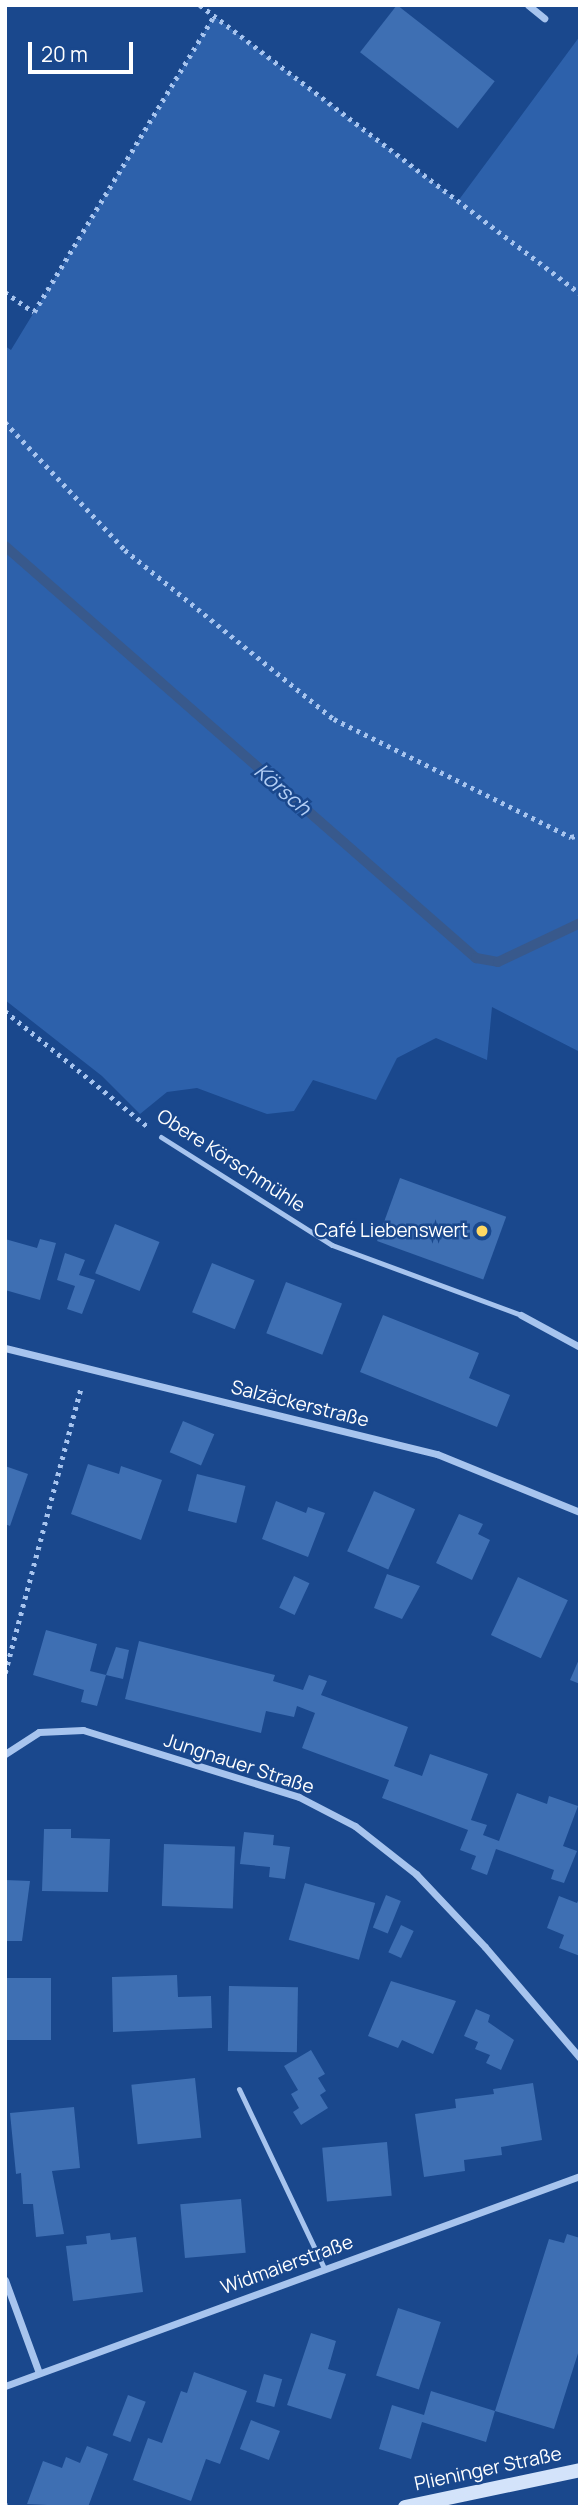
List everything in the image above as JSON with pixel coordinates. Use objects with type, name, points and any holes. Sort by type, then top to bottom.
[{"type":"main road","name":"Plieninger Straße","points":[[405,2507],[580,2470]]},
{"type":"street","points":[[528,5],[544,18]]},
{"type":"street","name":"Obere Körschmühle","points":[[520,1315],[580,1347]]},
{"type":"street","name":"Salzäckerstraße","points":[[5,1348],[437,1454],[580,1511]]},
{"type":"street","name":"Jungnauer Straße","points":[[5,1754],[39,1731],[83,1730],[299,1797],[355,1826],[416,1874],[485,1947],[580,2058]]},
{"type":"street","name":"Widmaierstraße","points":[[5,2386],[580,2176]]},
{"type":"street","points":[[5,2280],[39,2373]]},
{"type":"lane","name":"Obere Körschmühle","points":[[161,1137],[332,1245],[520,1315]]},
{"type":"lane","points":[[239,2089],[324,2268]]},
{"type":"path","points":[[200,5],[580,293]]},
{"type":"path","points":[[5,292],[34,312],[214,16]]},
{"type":"path","points":[[5,422],[125,550],[334,719],[571,837],[580,835]]},
{"type":"path","name":"Obere Körschmühle","points":[[5,1011],[161,1137]]},
{"type":"path","points":[[5,1673],[86,1369]]},
{"type":"shaded area","points":[[214,16],[458,201],[580,36],[580,1052],[492,1007],[487,1060],[436,1038],[397,1058],[376,1100],[313,1080],[294,1111],[267,1114],[197,1088],[167,1092],[140,1114],[102,1076],[5,1000],[5,346],[11,350]]},
{"type":"building","points":[[397,5],[495,81],[458,129],[360,52]]},
{"type":"building","points":[[400,1178],[506,1217],[483,1280],[377,1241]]},
{"type":"building","points":[[115,1224],[160,1242],[140,1291],[95,1273]]},
{"type":"building","points":[[5,1239],[37,1248],[40,1239],[56,1243],[40,1300],[5,1290]]},
{"type":"building","points":[[65,1253],[85,1260],[79,1275],[95,1280],[82,1314],[67,1309],[75,1286],[57,1280]]},
{"type":"building","points":[[212,1263],[255,1280],[235,1329],[192,1312]]},
{"type":"building","points":[[286,1282],[342,1304],[322,1355],[266,1333]]},
{"type":"building","points":[[383,1315],[479,1353],[469,1378],[510,1395],[497,1427],[360,1372]]},
{"type":"building","points":[[183,1421],[214,1434],[201,1466],[170,1452]]},
{"type":"building","points":[[88,1464],[119,1474],[121,1466],[162,1480],[141,1540],[71,1514]]},
{"type":"building","points":[[5,1466],[28,1474],[10,1526],[5,1524]]},
{"type":"building","points":[[197,1474],[246,1486],[236,1523],[188,1511]]},
{"type":"building","points":[[374,1491],[415,1509],[388,1570],[347,1551]]},
{"type":"building","points":[[276,1501],[306,1513],[308,1507],[325,1513],[308,1557],[262,1539]]},
{"type":"building","points":[[459,1514],[483,1524],[478,1534],[490,1540],[472,1580],[436,1563]]},
{"type":"building","points":[[387,1574],[420,1586],[402,1619],[374,1608]]},
{"type":"building","points":[[294,1576],[309,1583],[295,1615],[279,1608]]},
{"type":"building","points":[[518,1577],[568,1600],[541,1658],[491,1635]]},
{"type":"building","points":[[46,1630],[97,1644],[90,1671],[106,1675],[97,1706],[81,1702],[84,1690],[33,1675]]},
{"type":"building","points":[[139,1641],[275,1675],[273,1681],[303,1690],[309,1675],[327,1681],[321,1695],[408,1727],[394,1766],[422,1776],[430,1754],[488,1774],[471,1820],[487,1825],[483,1835],[499,1841],[517,1793],[547,1804],[549,1796],[578,1806],[563,1846],[577,1851],[564,1883],[551,1879],[554,1870],[496,1849],[487,1875],[471,1869],[476,1856],[460,1850],[468,1830],[382,1798],[389,1780],[302,1748],[315,1713],[297,1706],[294,1717],[266,1711],[261,1733],[125,1699]]},
{"type":"building","points":[[116,1647],[129,1650],[123,1679],[106,1675]]},
{"type":"building","points":[[580,1657],[580,1684],[570,1680]]},
{"type":"building","points":[[44,1829],[71,1829],[71,1838],[110,1839],[108,1892],[42,1891]]},
{"type":"building","points":[[244,1832],[274,1835],[273,1845],[290,1847],[285,1879],[269,1877],[270,1867],[240,1864]]},
{"type":"building","points":[[164,1844],[235,1846],[233,1908],[162,1906]]},
{"type":"building","points":[[5,1880],[30,1881],[22,1941],[5,1941]]},
{"type":"building","points":[[305,1883],[375,1903],[359,1960],[289,1940]]},
{"type":"building","points":[[386,1895],[401,1901],[388,1933],[373,1927]]},
{"type":"building","points":[[559,1896],[577,1903],[580,1896],[580,1956],[559,1948],[564,1935],[547,1928]]},
{"type":"building","points":[[401,1925],[414,1931],[401,1958],[388,1952]]},
{"type":"building","points":[[177,1975],[178,1997],[211,1996],[212,2028],[113,2032],[112,1977]]},
{"type":"building","points":[[5,1978],[51,1978],[51,2040],[5,2040]]},
{"type":"building","points":[[391,1981],[456,2001],[433,2054],[402,2040],[398,2048],[368,2036]]},
{"type":"building","points":[[229,1986],[298,1987],[297,2052],[228,2051]]},
{"type":"building","points":[[476,2009],[490,2015],[488,2022],[514,2040],[501,2070],[486,2063],[490,2055],[475,2049],[478,2042],[464,2036]]},
{"type":"building","points":[[311,2050],[325,2074],[318,2078],[326,2091],[320,2095],[328,2108],[301,2125],[293,2112],[299,2108],[291,2094],[298,2090],[284,2066]]},
{"type":"building","points":[[195,2078],[201,2138],[138,2144],[131,2085]]},
{"type":"building","points":[[533,2083],[542,2140],[501,2147],[502,2155],[464,2160],[465,2171],[424,2177],[415,2114],[456,2108],[455,2099],[494,2094],[493,2089]]},
{"type":"building","points":[[74,2107],[80,2168],[52,2171],[64,2234],[36,2237],[33,2204],[23,2204],[21,2173],[16,2174],[10,2113]]},
{"type":"building","points":[[387,2142],[392,2196],[327,2201],[322,2148]]},
{"type":"building","points":[[241,2199],[246,2253],[185,2258],[180,2204]]},
{"type":"building","points":[[110,2233],[111,2240],[136,2237],[143,2292],[73,2301],[66,2246],[87,2244],[86,2236]]},
{"type":"building","points":[[567,2234],[580,2238],[580,2347],[554,2429],[495,2411],[549,2239],[564,2243]]},
{"type":"building","points":[[398,2308],[441,2322],[419,2389],[376,2376]]},
{"type":"building","points":[[311,2333],[336,2341],[328,2369],[346,2374],[331,2419],[287,2405]]},
{"type":"building","points":[[194,2372],[247,2391],[220,2464],[206,2459],[191,2501],[133,2480],[148,2438],[162,2443],[181,2391],[187,2393]]},
{"type":"building","points":[[264,2374],[282,2379],[274,2407],[256,2402]]},
{"type":"building","points":[[431,2391],[495,2411],[486,2442],[422,2422],[411,2459],[379,2449],[392,2405],[424,2415]]},
{"type":"building","points":[[128,2395],[146,2402],[130,2442],[113,2435]]},
{"type":"building","points":[[251,2420],[280,2431],[269,2460],[240,2449]]},
{"type":"building","points":[[87,2446],[108,2454],[88,2507],[27,2504],[43,2461],[62,2468],[66,2457],[80,2463]]},
{"type":"waterway","name":"Körsch","points":[[5,546],[476,958],[498,962],[580,923]]},
{"type":"place","name":"Café Liebenswert","points":[[482,1231]]}]
